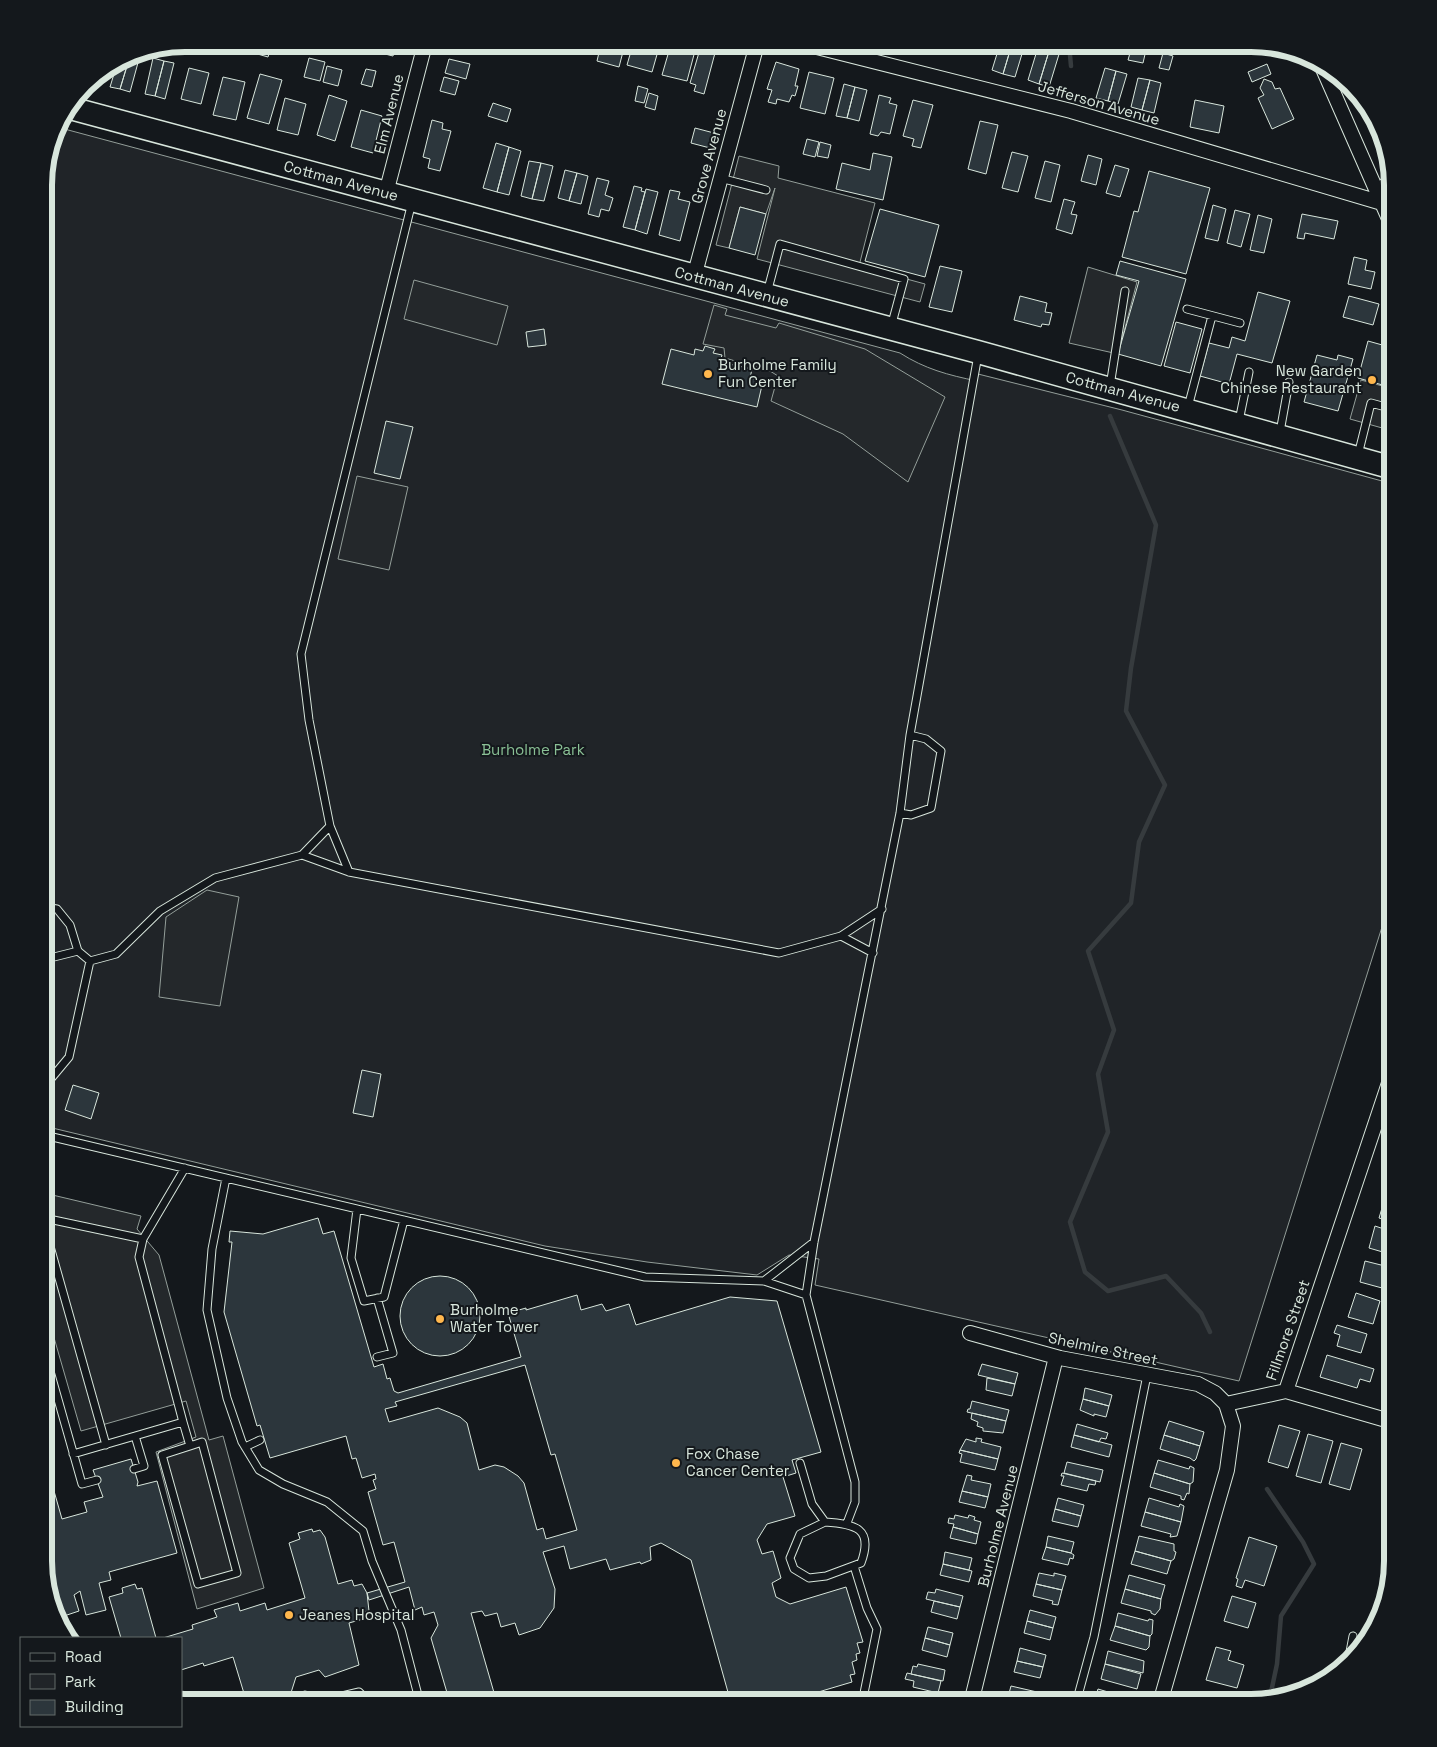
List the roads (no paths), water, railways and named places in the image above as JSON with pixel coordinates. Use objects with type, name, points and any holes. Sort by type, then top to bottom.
[{"type":"main road","name":"Cottman Avenue","points":[[77,110],[890,330],[978,352],[1384,466]]},
{"type":"street","name":"Elm Avenue","points":[[386,193],[423,52]]},
{"type":"street","name":"Grove Avenue","points":[[694,276],[719,178],[755,53]]},
{"type":"street","name":"Jefferson Avenue","points":[[839,53],[1071,111],[1382,203]]},
{"type":"street","points":[[1326,76],[1384,208]]},
{"type":"street","name":"Fillmore Street","points":[[1226,1404],[1286,1391],[1384,1098]]},
{"type":"street","name":"Shelmire Street","points":[[970,1333],[1056,1357],[1198,1384],[1215,1393],[1226,1404]]},
{"type":"street","name":"Burholme Avenue","points":[[973,1694],[1056,1357]]},
{"type":"street","points":[[1286,1391],[1384,1419]]},
{"type":"street","points":[[1163,1694],[1227,1470],[1232,1426],[1226,1404]]},
{"type":"lane","points":[[719,178],[766,190]]},
{"type":"lane","points":[[1376,189],[1384,182]]},
{"type":"lane","points":[[349,872],[330,826],[309,720],[301,654],[412,200]]},
{"type":"lane","points":[[766,296],[780,244],[904,279],[890,330]]},
{"type":"lane","points":[[1110,389],[1125,291]]},
{"type":"lane","points":[[1187,309],[1240,323]]},
{"type":"lane","points":[[1187,410],[1212,316]]},
{"type":"lane","points":[[848,1523],[855,1502],[855,1482],[806,1295],[814,1242],[900,813],[910,734],[978,352]]},
{"type":"lane","points":[[1238,424],[1249,372]]},
{"type":"lane","points":[[1280,435],[1289,382]]},
{"type":"lane","points":[[1357,458],[1371,403],[1384,407]]},
{"type":"lane","points":[[900,813],[911,814],[931,808],[940,751],[926,739],[910,734]]},
{"type":"lane","points":[[90,961],[116,954],[160,912],[214,878],[302,855],[330,826]]},
{"type":"lane","points":[[302,855],[349,872],[779,953],[841,936],[882,909]]},
{"type":"lane","points":[[52,908],[57,909],[70,924],[78,951],[90,961]]},
{"type":"lane","points":[[841,936],[873,953]]},
{"type":"lane","points":[[52,957],[78,951]]},
{"type":"lane","points":[[52,1078],[69,1057],[90,961]]},
{"type":"lane","points":[[52,1138],[645,1277],[764,1281],[806,1295]]},
{"type":"lane","points":[[185,1168],[143,1239],[139,1257],[190,1446]]},
{"type":"lane","points":[[226,1178],[212,1249],[206,1310],[227,1398],[245,1447],[259,1470],[282,1484],[327,1502],[363,1531],[372,1561],[401,1630],[418,1694]]},
{"type":"lane","points":[[357,1209],[351,1258],[364,1301],[384,1297],[404,1220]]},
{"type":"lane","points":[[52,1220],[143,1239]]},
{"type":"lane","points":[[764,1281],[814,1242]]},
{"type":"lane","points":[[52,1254],[106,1445]]},
{"type":"lane","points":[[377,1298],[393,1353],[377,1357]]},
{"type":"lane","points":[[1078,1694],[1094,1637],[1147,1375]]},
{"type":"lane","points":[[52,1379],[82,1484],[97,1480]]},
{"type":"lane","points":[[73,1454],[184,1422]]},
{"type":"lane","points":[[134,1469],[144,1466],[135,1436]]},
{"type":"lane","points":[[245,1447],[260,1440]]},
{"type":"lane","points":[[202,1442],[237,1573],[198,1584],[162,1454],[190,1446],[202,1442]]},
{"type":"lane","points":[[800,1463],[812,1504],[825,1522]]},
{"type":"lane","points":[[825,1522],[848,1523],[863,1534],[867,1548],[861,1563],[826,1576],[809,1578],[794,1568],[790,1558],[800,1534],[825,1522]]},
{"type":"lane","points":[[854,1566],[867,1608],[877,1629],[864,1694]]},
{"type":"lane","points":[[1351,1649],[1353,1636]]},
{"type":"waterway","points":[[1070,53],[1071,66]]},
{"type":"waterway","points":[[1110,416],[1156,525],[1131,668],[1126,711],[1165,785],[1139,842],[1131,903],[1088,951],[1114,1030],[1098,1074],[1108,1132],[1070,1222],[1085,1272],[1108,1291],[1166,1276],[1201,1313],[1210,1332]]},
{"type":"waterway","points":[[1267,1489],[1303,1542],[1314,1564],[1281,1616],[1277,1664],[1271,1693]]},
{"type":"place","name":"Burholme Family Fun Center","points":[[708,374]]},
{"type":"place","name":"New Garden Chinese Restaurant","points":[[1372,380]]},
{"type":"place","name":"Burholme Water Tower","points":[[440,1319]]},
{"type":"place","name":"Fox Chase Cancer Center","points":[[676,1463]]},
{"type":"place","name":"Jeanes Hospital","points":[[289,1615]]},
{"type":"park label","name":"Burholme Park","points":[[533,750]]}]
